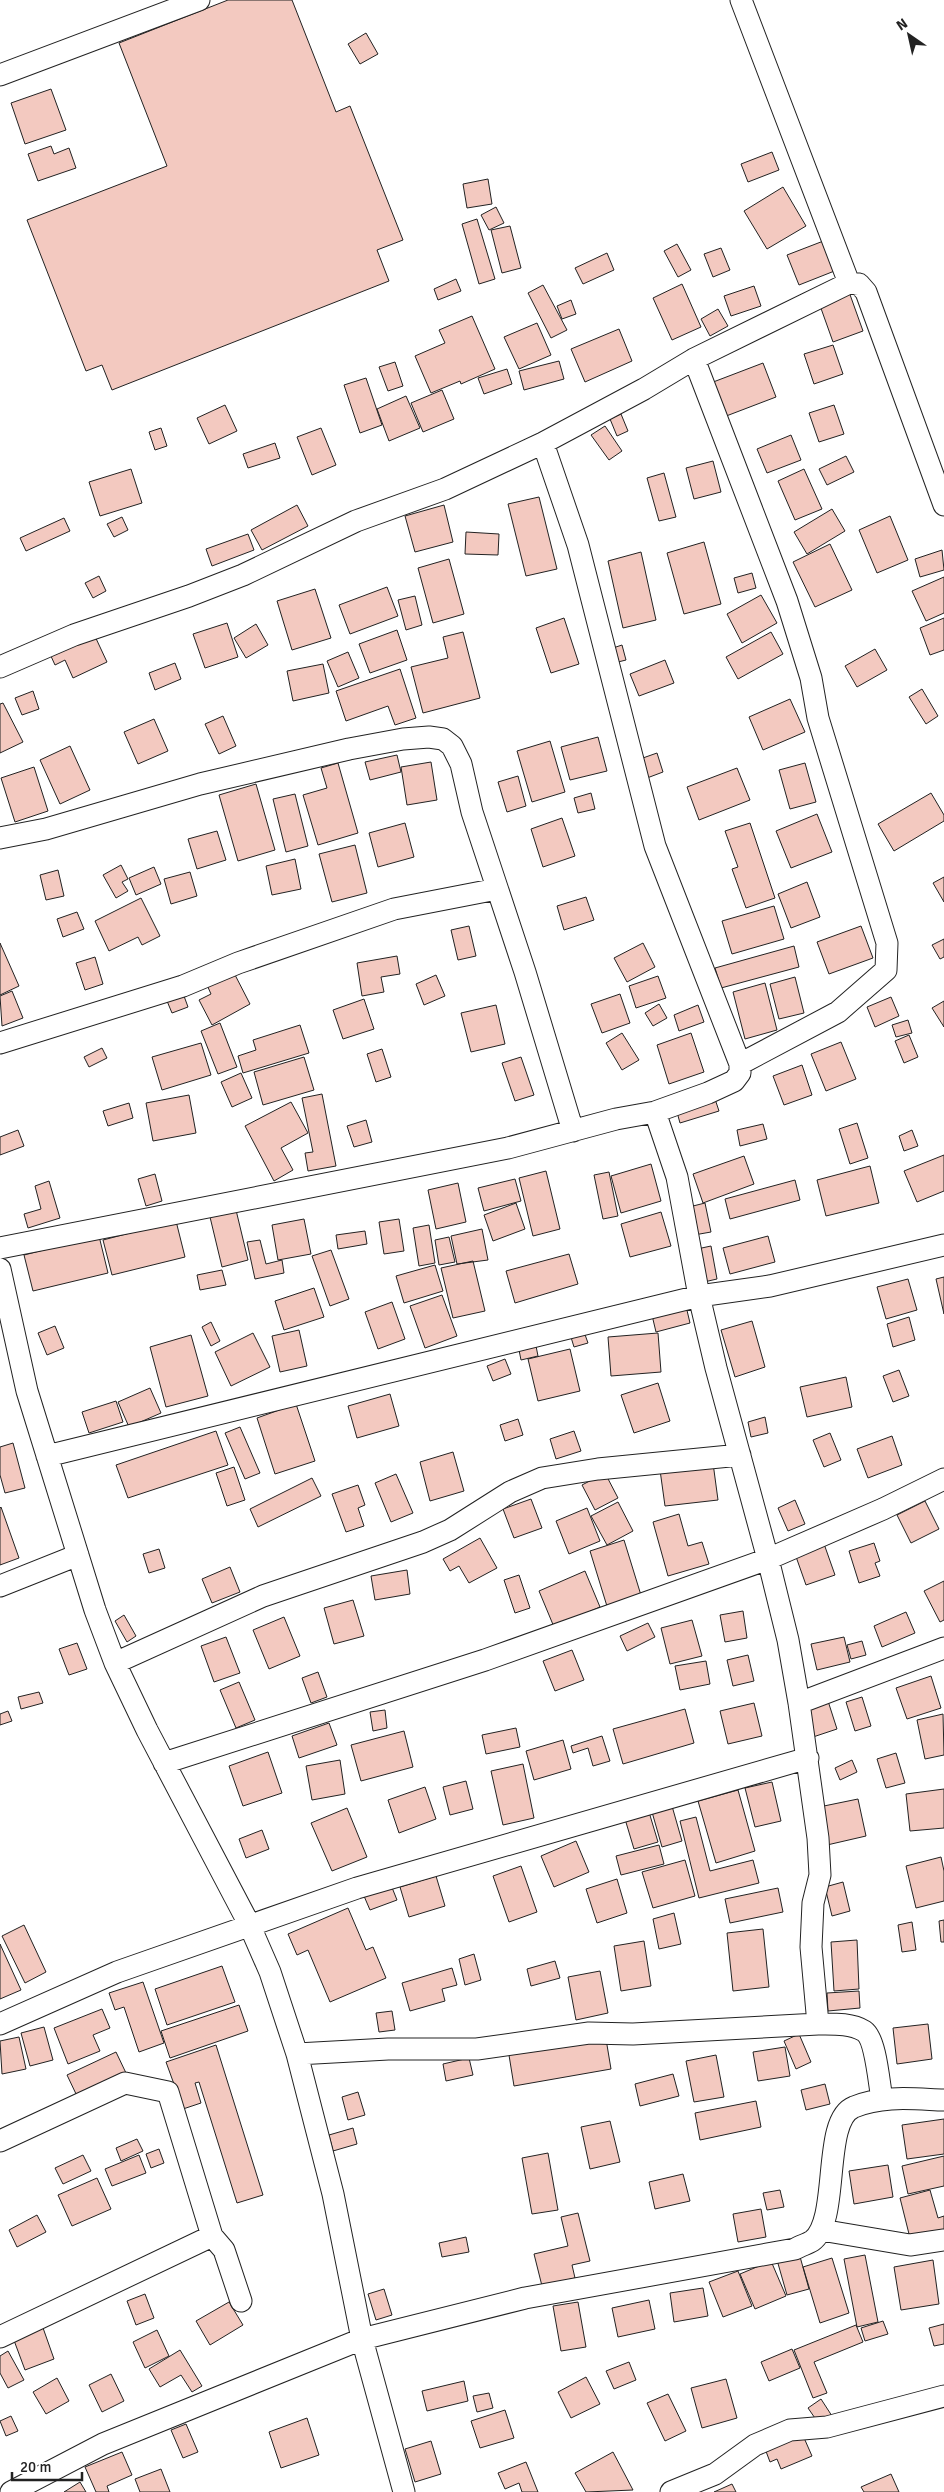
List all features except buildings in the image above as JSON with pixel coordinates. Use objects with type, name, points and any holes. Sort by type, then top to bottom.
[{"type":"street","points":[[0,74],[200,0]]},
{"type":"street","points":[[741,0],[849,283]]},
{"type":"street","points":[[0,667],[74,635],[243,575],[356,521],[445,489],[543,443],[694,359],[849,283],[859,284],[866,292],[944,505]]},
{"type":"street","points":[[694,359],[787,601],[811,678],[818,718],[887,943],[886,970],[838,1012],[740,1064]]},
{"type":"street","points":[[0,1248],[508,1148],[654,1112],[708,1093],[734,1081],[740,1073],[740,1064],[655,846],[623,728],[616,690],[578,545],[543,443]]},
{"type":"street","points":[[0,838],[46,829],[200,784],[348,749],[403,739],[429,737],[443,739],[452,746],[461,764],[472,812],[525,972],[573,1131]]},
{"type":"street","points":[[0,1043],[174,989],[238,963],[394,909],[497,889]]},
{"type":"street","points":[[654,1112],[677,1177],[699,1296],[788,1640],[808,1758],[818,1838],[820,1875],[813,1903],[811,1946],[818,2024]]},
{"type":"street","points":[[47,1456],[699,1296],[770,1286],[944,1245]]},
{"type":"street","points":[[0,1269],[27,1391],[78,1555],[115,1663],[164,1763],[249,1924],[270,1972],[297,2054],[333,2194],[362,2339],[404,2492]]},
{"type":"street","points":[[115,1663],[263,1596],[423,1542],[450,1530],[510,1492],[542,1478],[598,1469],[740,1455]]},
{"type":"street","points":[[164,1763],[485,1660],[768,1558],[883,1509],[944,1479]]},
{"type":"street","points":[[0,1586],[78,1555]]},
{"type":"street","points":[[799,1703],[944,1648]]},
{"type":"street","points":[[0,2024],[117,1972],[249,1924],[357,1888],[808,1758]]},
{"type":"street","points":[[297,2054],[388,2049],[477,2049],[589,2033],[633,2034],[818,2024],[846,2025],[866,2032],[872,2043],[882,2099]]},
{"type":"street","points":[[0,2141],[125,2083],[168,2092],[212,2236],[224,2250],[241,2301]]},
{"type":"street","points":[[11,2492],[103,2444],[362,2339],[525,2298],[795,2249],[813,2240],[821,2230],[838,2128],[842,2118],[852,2107],[882,2099],[944,2100]]},
{"type":"street","points":[[821,2230],[910,2246],[944,2240]]},
{"type":"street","points":[[0,2337],[212,2236]]},
{"type":"street","points":[[671,2492],[715,2474],[755,2445],[790,2430],[827,2427],[944,2396]]}]
